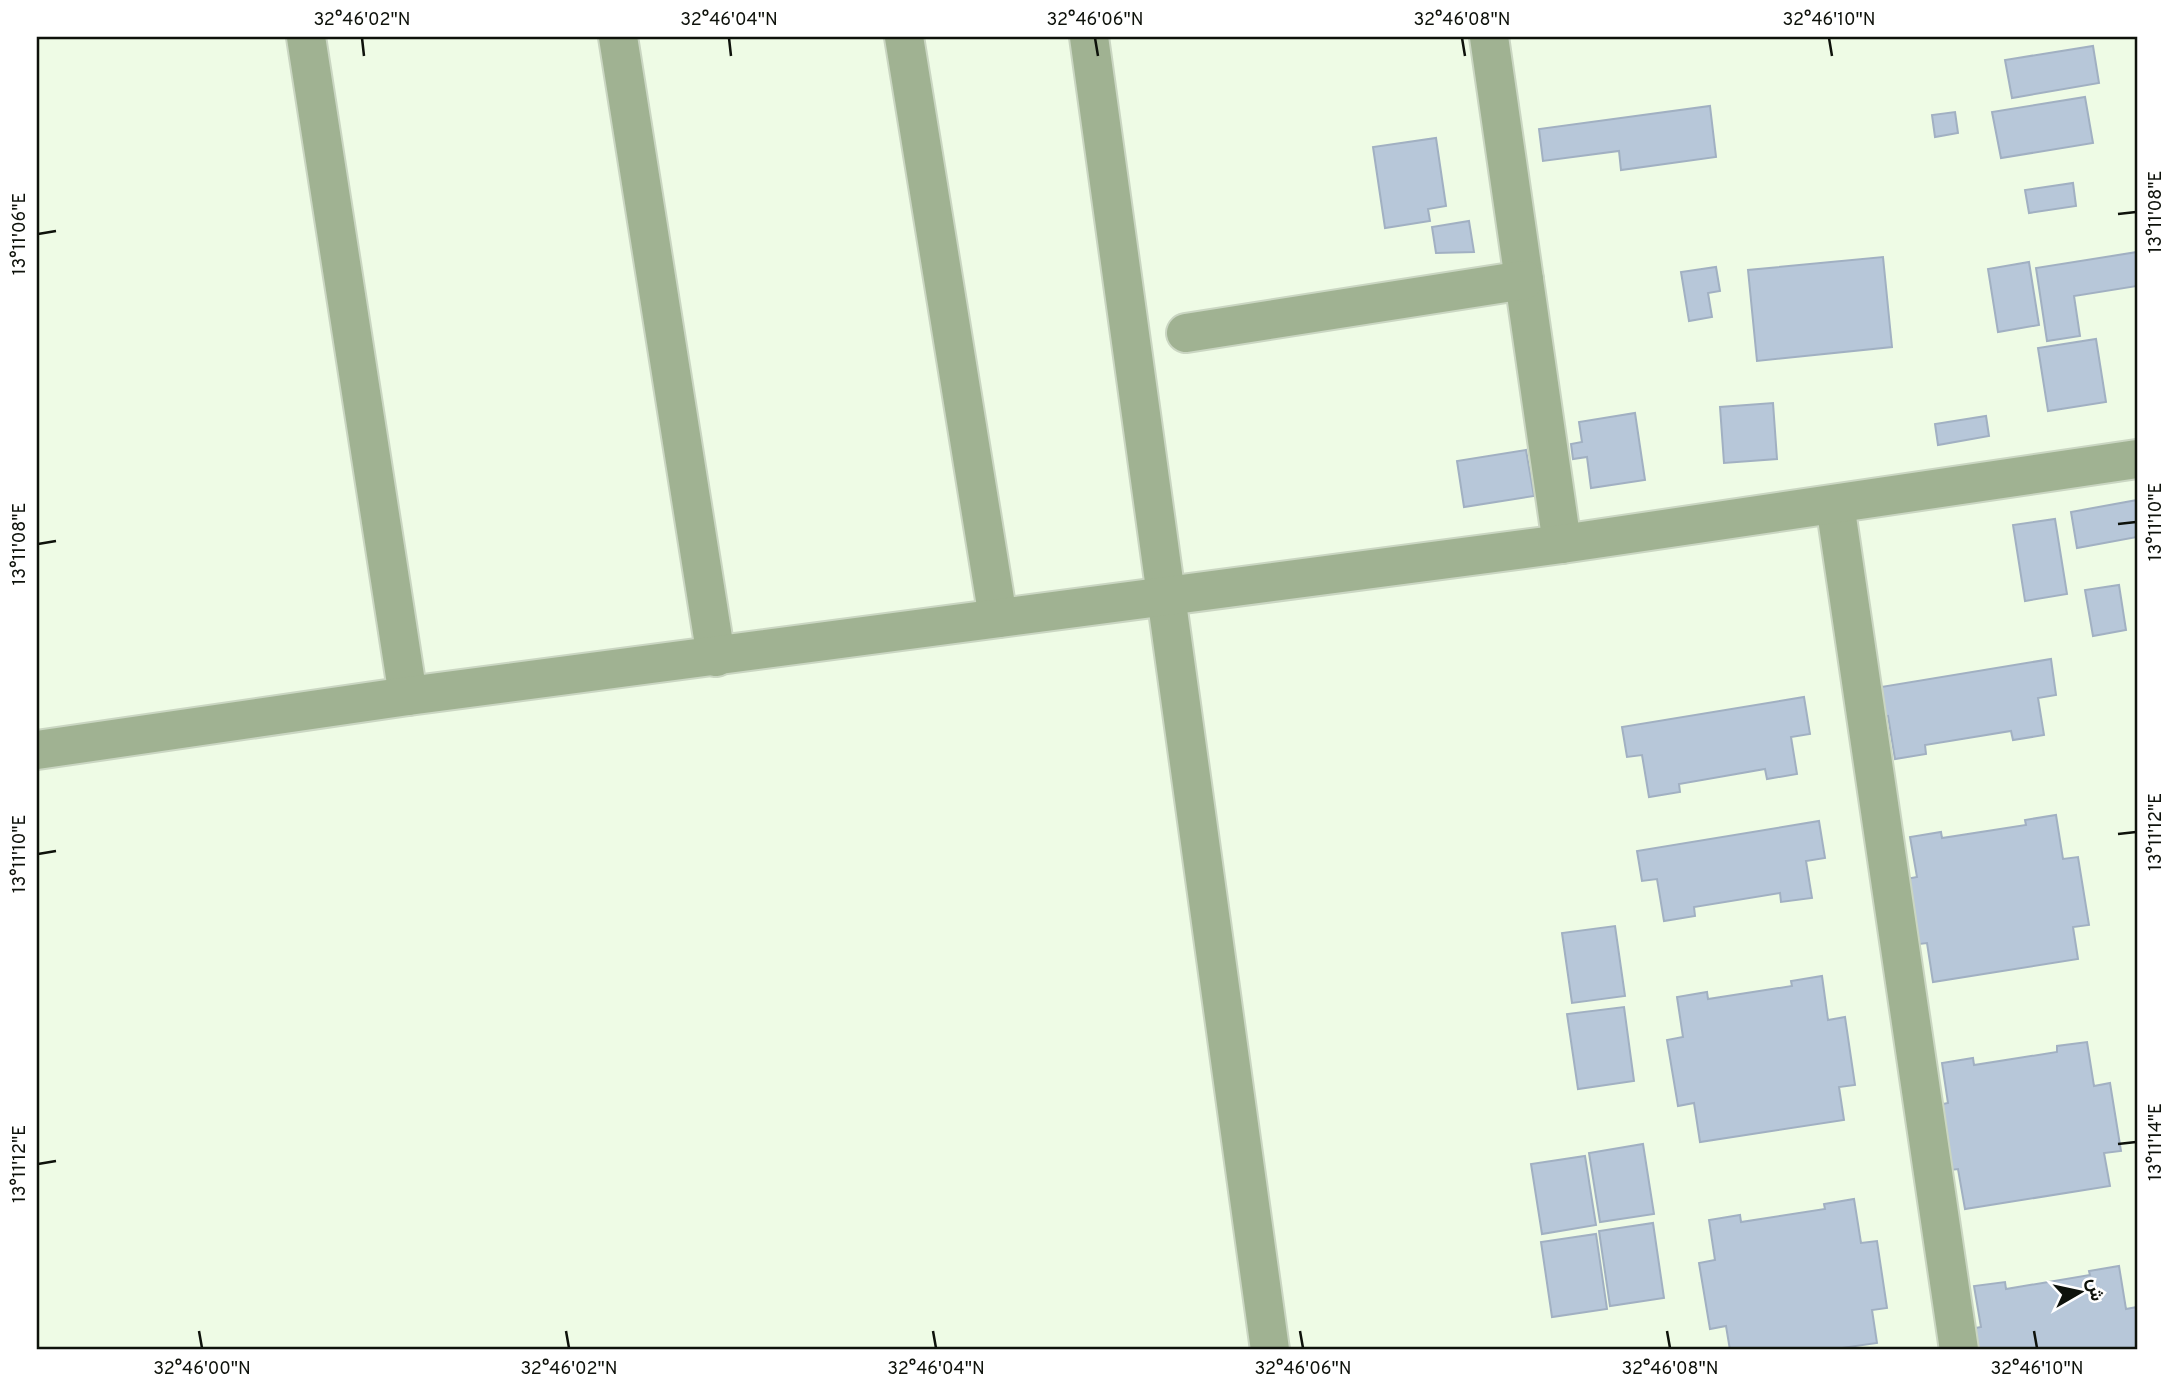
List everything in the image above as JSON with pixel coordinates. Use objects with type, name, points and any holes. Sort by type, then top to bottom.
[{"type":"street","points":[[306,37],[408,696]]},
{"type":"street","points":[[618,37],[716,657]]},
{"type":"street","points":[[904,37],[998,618]]},
{"type":"street","points":[[1089,37],[1270,1350]]},
{"type":"street","points":[[1489,37],[1562,544]]},
{"type":"street","points":[[1186,333],[1524,280]]},
{"type":"street","points":[[37,750],[408,696],[1562,544],[2137,459]]},
{"type":"street","points":[[1835,504],[1959,1350]]},
{"type":"building","points":[[2093,46],[2099,83],[2012,98],[2005,60]]},
{"type":"building","points":[[2085,97],[2093,143],[2001,158],[1992,112]]},
{"type":"building","points":[[1710,106],[1716,157],[1621,170],[1619,151],[1543,161],[1539,129]]},
{"type":"building","points":[[1955,112],[1958,133],[1935,137],[1932,115]]},
{"type":"building","points":[[1436,138],[1446,206],[1428,209],[1430,221],[1385,228],[1373,147]]},
{"type":"building","points":[[2073,183],[2076,206],[2029,213],[2025,190]]},
{"type":"building","points":[[1469,221],[1474,252],[1436,253],[1432,227]]},
{"type":"building","points":[[2137,252],[2137,286],[2074,296],[2080,336],[2047,341],[2036,268]]},
{"type":"building","points":[[1883,257],[1892,347],[1757,361],[1748,270]]},
{"type":"building","points":[[2029,262],[2039,325],[1998,332],[1988,269]]},
{"type":"building","points":[[1716,267],[1720,291],[1708,293],[1712,317],[1689,321],[1681,272]]},
{"type":"building","points":[[2096,339],[2106,402],[2048,411],[2038,348]]},
{"type":"building","points":[[1773,403],[1777,459],[1724,463],[1720,407]]},
{"type":"building","points":[[1635,413],[1645,480],[1591,488],[1587,457],[1573,459],[1571,444],[1582,442],[1579,422]]},
{"type":"building","points":[[1986,416],[1989,436],[1938,445],[1935,424]]},
{"type":"building","points":[[1526,450],[1534,496],[1464,507],[1457,461]]},
{"type":"building","points":[[2137,500],[2137,537],[2077,548],[2071,512]]},
{"type":"building","points":[[2055,519],[2067,594],[2025,601],[2013,525]]},
{"type":"building","points":[[2119,585],[2126,630],[2093,636],[2085,590]]},
{"type":"building","points":[[2051,659],[2056,695],[2038,698],[2044,735],[2013,740],[2011,731],[1925,745],[1926,754],[1895,759],[1888,716],[1873,719],[1869,689]]},
{"type":"building","points":[[1804,697],[1810,734],[1791,737],[1797,774],[1767,779],[1765,769],[1679,784],[1680,792],[1649,797],[1642,755],[1627,757],[1622,727]]},
{"type":"building","points":[[2056,815],[2063,859],[2078,857],[2089,925],[2073,927],[2078,959],[1933,982],[1927,943],[1911,945],[1901,880],[1917,877],[1910,837],[1941,832],[1942,838],[2026,825],[2025,820]]},
{"type":"building","points":[[1819,821],[1825,858],[1806,861],[1812,898],[1781,902],[1780,893],[1694,907],[1695,916],[1664,921],[1657,879],[1642,881],[1637,851]]},
{"type":"building","points":[[1615,926],[1625,996],[1572,1003],[1562,933]]},
{"type":"building","points":[[1822,976],[1828,1020],[1845,1017],[1855,1085],[1839,1087],[1844,1120],[1700,1142],[1694,1103],[1678,1106],[1667,1040],[1683,1037],[1677,997],[1707,992],[1708,999],[1792,986],[1791,981]]},
{"type":"building","points":[[1624,1007],[1634,1081],[1578,1089],[1567,1014]]},
{"type":"building","points":[[2087,1042],[2094,1086],[2110,1083],[2121,1151],[2104,1153],[2110,1186],[1965,1209],[1958,1169],[1943,1171],[1933,1106],[1948,1103],[1942,1063],[1973,1058],[1974,1065],[2057,1052],[2057,1046]]},
{"type":"building","points":[[1643,1144],[1654,1214],[1600,1222],[1589,1153]]},
{"type":"building","points":[[1585,1156],[1596,1225],[1542,1234],[1531,1164]]},
{"type":"building","points":[[1854,1199],[1861,1243],[1877,1241],[1887,1308],[1872,1310],[1877,1343],[1828,1350],[1730,1350],[1726,1326],[1710,1329],[1699,1263],[1715,1260],[1709,1220],[1740,1215],[1741,1222],[1825,1209],[1824,1204]]},
{"type":"building","points":[[1653,1223],[1664,1298],[1610,1306],[1599,1231]]},
{"type":"building","points":[[1596,1234],[1607,1309],[1552,1317],[1541,1242]]},
{"type":"building","points":[[2119,1266],[2126,1309],[2137,1307],[2137,1350],[1968,1350],[1965,1330],[1981,1327],[1974,1286],[2005,1282],[2006,1289],[2090,1275],[2089,1271]]}]
